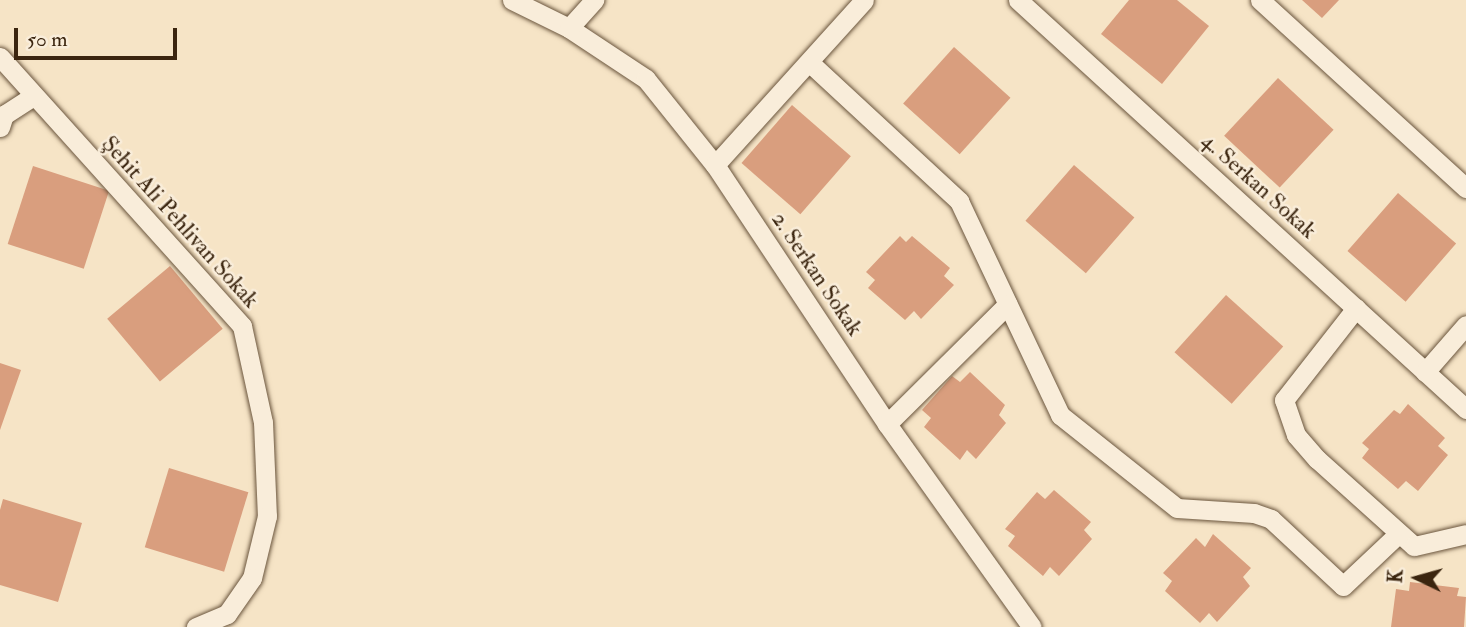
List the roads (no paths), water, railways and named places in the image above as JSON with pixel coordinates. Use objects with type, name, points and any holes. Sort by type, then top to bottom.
[{"type":"street","name":"2. Serkan Sokak","points":[[512,0],[569,28],[646,79],[715,165],[887,424],[1032,627]]},
{"type":"street","points":[[569,28],[594,0]]},
{"type":"street","points":[[715,165],[864,0]]},
{"type":"street","name":"4. Serkan Sokak","points":[[1018,0],[1466,409]]},
{"type":"street","points":[[1260,0],[1466,188]]},
{"type":"street","name":"Şehit Ali Pehlivan Sokak","points":[[0,57],[242,326],[263,422],[267,516],[252,578],[227,614],[196,627]]},
{"type":"street","points":[[809,62],[959,201],[1060,415],[1177,508],[1254,513],[1271,519],[1343,586],[1398,534]]},
{"type":"street","points":[[0,127],[4,115],[33,96]]},
{"type":"street","points":[[887,424],[1008,304]]},
{"type":"street","points":[[1356,308],[1284,400],[1296,435],[1398,534],[1414,546],[1466,534]]},
{"type":"street","points":[[1425,372],[1466,325]]}]
